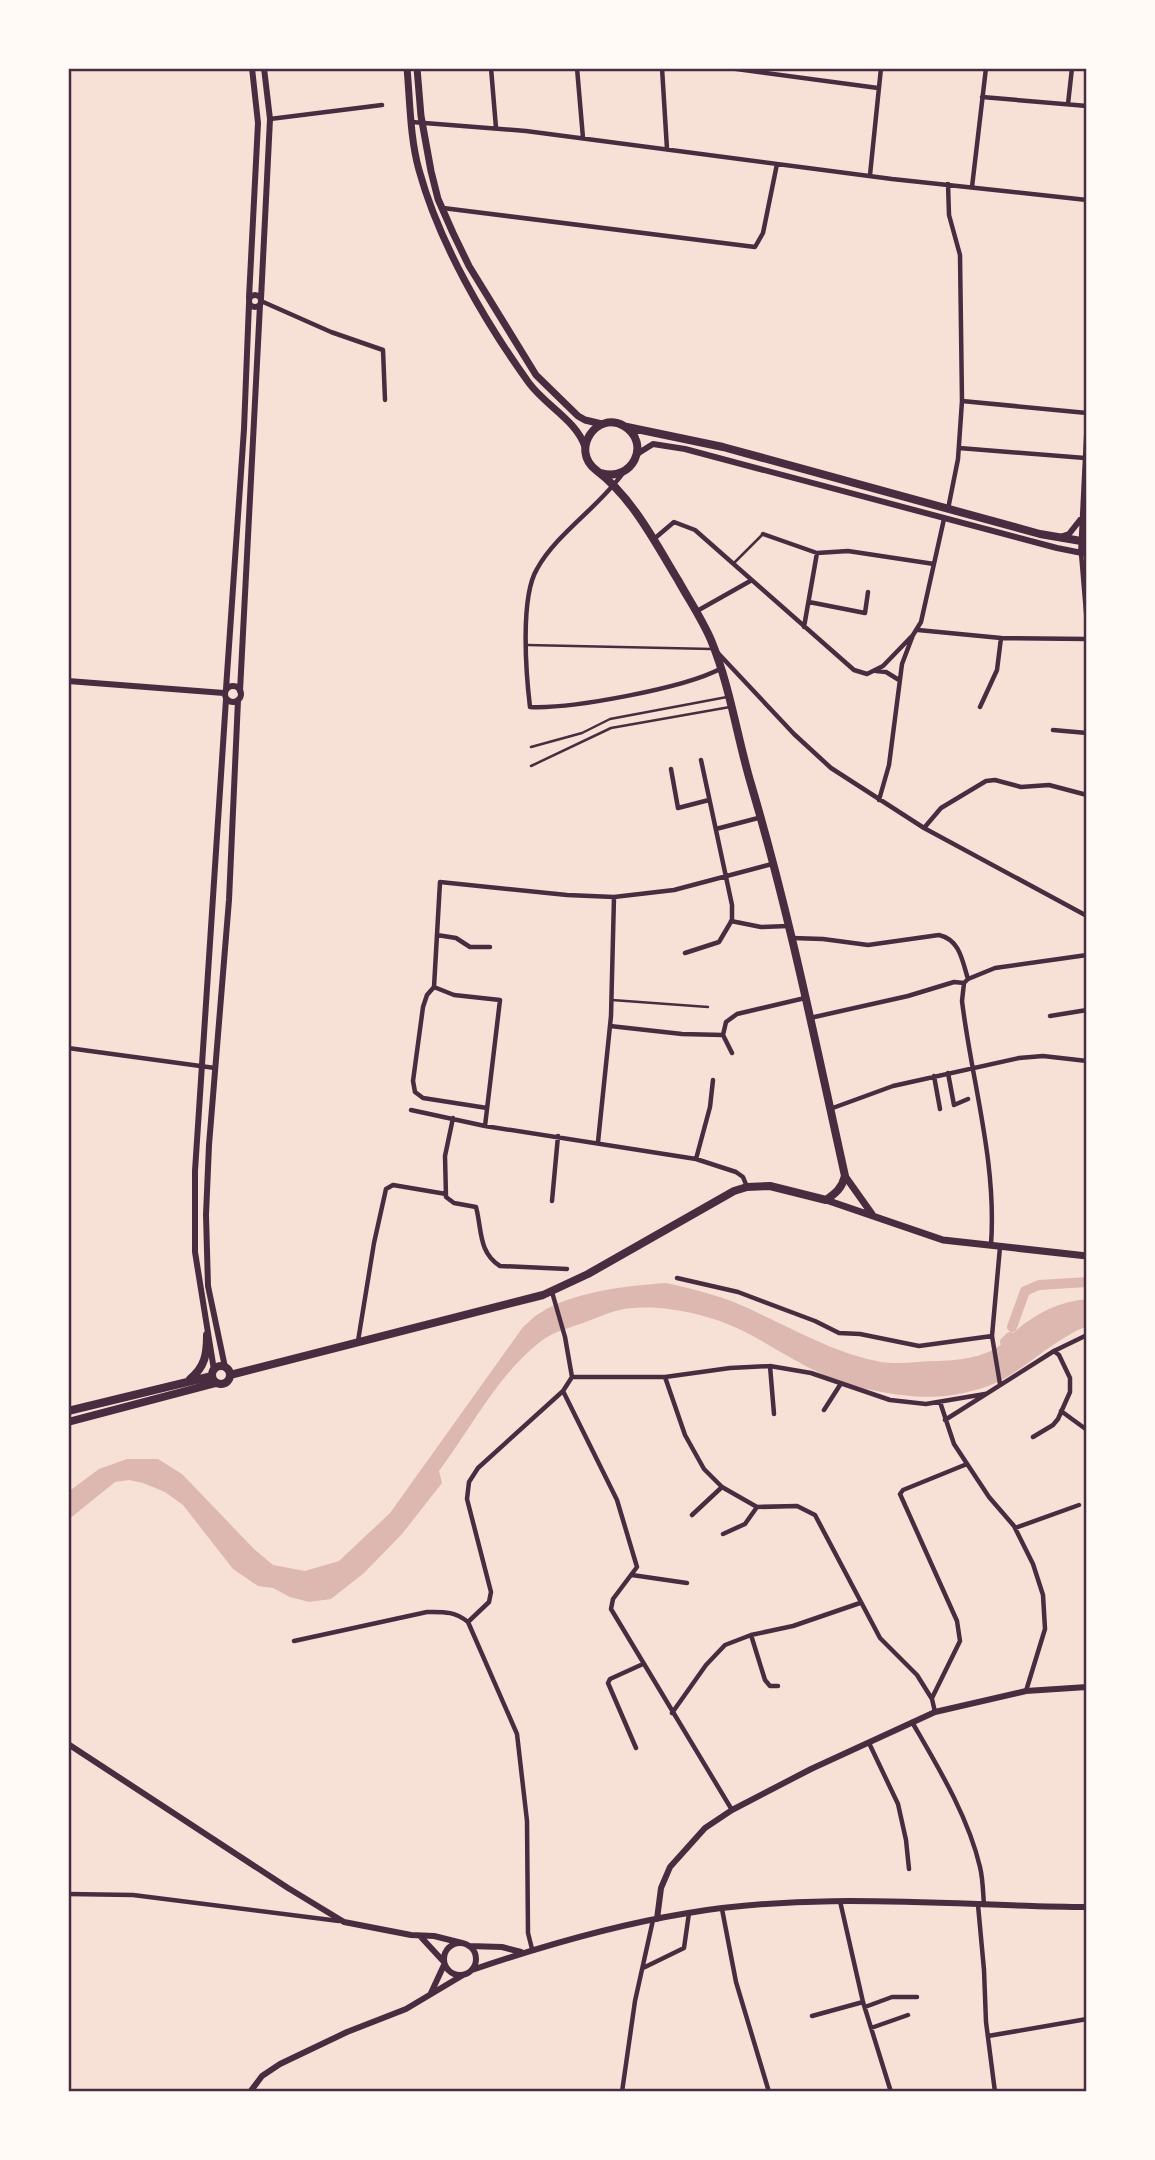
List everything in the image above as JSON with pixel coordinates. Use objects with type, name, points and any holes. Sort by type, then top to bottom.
[{"type":"main road","points":[[407,68],[418,168],[444,238],[461,274],[529,383],[543,401],[576,429],[582,438],[589,463],[613,486],[653,539],[696,611],[714,649],[762,817],[845,1176],[872,1214]]},
{"type":"main road","points":[[417,68],[422,122],[431,171],[442,208],[469,266],[536,375],[578,416],[594,424],[617,423],[723,447],[1058,538],[1084,542]]},
{"type":"main road","points":[[585,449],[589,434],[601,424]]},
{"type":"main road","points":[[601,473],[612,475],[623,472],[634,463],[637,455],[635,438],[624,426]]},
{"type":"main road","points":[[826,1200],[839,1190],[845,1176]]},
{"type":"main road","points":[[68,1422],[214,1376],[219,1367],[227,1371],[358,1344],[554,1296],[709,1204],[747,1187],[770,1186],[826,1200],[872,1214],[928,1236],[995,1247],[1087,1256]]},
{"type":"main road","points":[[186,1382],[203,1366],[207,1335]]},
{"type":"main road","points":[[214,1376],[224,1384],[229,1380],[227,1371]]},
{"type":"main road","points":[[68,1411],[214,1376]]},
{"type":"street","points":[[214,1376],[195,1252],[195,1171],[244,429],[258,122],[252,68]]},
{"type":"street","points":[[227,1371],[208,1286],[205,1246],[207,1183],[229,900],[261,302],[270,118],[264,68]]},
{"type":"street","points":[[491,68],[496,128]]},
{"type":"street","points":[[576,68],[583,138]]},
{"type":"street","points":[[662,68],[667,149]]},
{"type":"street","points":[[729,68],[878,88]]},
{"type":"street","points":[[870,176],[881,68]]},
{"type":"street","points":[[972,187],[986,68]]},
{"type":"street","points":[[1068,104],[1072,68]]},
{"type":"street","points":[[982,97],[1087,106]]},
{"type":"street","points":[[270,118],[382,105]]},
{"type":"street","points":[[412,122],[583,138],[870,176],[1087,200]]},
{"type":"street","points":[[442,208],[755,247],[763,233],[777,164]]},
{"type":"street","points":[[948,184],[949,215],[960,255],[962,401],[959,448],[948,509]]},
{"type":"street","points":[[249,301],[255,295],[261,302],[331,332],[383,350],[385,400]]},
{"type":"street","points":[[962,401],[1087,413]]},
{"type":"street","points":[[1087,434],[1081,519],[1087,624]]},
{"type":"street","points":[[637,455],[653,444],[685,449],[944,519],[1084,553]]},
{"type":"street","points":[[959,448],[1085,458]]},
{"type":"street","points":[[623,472],[613,486],[557,543],[537,569],[529,595],[526,677],[530,707],[545,708],[646,691],[705,677],[720,669]]},
{"type":"street","points":[[653,539],[669,525],[679,522],[695,530],[804,628],[854,670],[866,674],[875,671],[892,658],[918,631],[944,519]]},
{"type":"street","points":[[1058,538],[1069,534],[1081,519]]},
{"type":"street","points":[[763,534],[817,553],[848,551],[934,565]]},
{"type":"street","points":[[804,628],[817,553]]},
{"type":"street","points":[[696,611],[752,580]]},
{"type":"street","points":[[809,602],[865,613],[868,592]]},
{"type":"street","points":[[918,631],[1001,638],[1087,639]]},
{"type":"street","points":[[879,800],[888,765],[899,680],[913,635]]},
{"type":"street","points":[[980,707],[997,670],[1001,638]]},
{"type":"street","points":[[714,649],[803,743],[831,768],[925,828],[1087,916]]},
{"type":"street","points":[[875,671],[886,672],[899,680]]},
{"type":"street","points":[[68,681],[226,693],[234,686],[240,691]]},
{"type":"street","points":[[226,693],[230,702],[238,700]]},
{"type":"street","points":[[1053,730],[1087,733]]},
{"type":"street","points":[[685,953],[719,942],[731,921],[732,905],[701,760]]},
{"type":"street","points":[[671,769],[678,808],[709,800]]},
{"type":"street","points":[[925,828],[941,808],[986,781],[995,780],[1021,787],[1049,785],[1087,795]]},
{"type":"street","points":[[716,829],[762,817]]},
{"type":"street","points":[[487,1108],[423,1098],[415,1092],[413,1081],[423,1007],[427,995],[434,987],[440,882],[614,897],[674,890],[773,863]]},
{"type":"street","points":[[598,1142],[610,1026],[614,897]]},
{"type":"street","points":[[731,921],[761,927],[789,926]]},
{"type":"street","points":[[437,935],[456,938],[470,947],[491,947]]},
{"type":"street","points":[[792,938],[868,945],[939,935],[948,937],[956,944],[966,981],[962,1001],[990,1168],[995,1247],[992,1339],[1000,1384]]},
{"type":"street","points":[[810,1018],[966,981],[995,968],[1087,955]]},
{"type":"street","points":[[434,987],[454,995],[500,1000],[485,1126]]},
{"type":"street","points":[[732,1053],[723,1035],[726,1022],[737,1014],[805,998]]},
{"type":"street","points":[[1050,1017],[1087,1010]]},
{"type":"street","points":[[610,1026],[682,1034],[723,1035]]},
{"type":"street","points":[[68,1048],[215,1068]]},
{"type":"street","points":[[830,1109],[893,1086],[1019,1058],[1043,1056],[1087,1061]]},
{"type":"street","points":[[947,1073],[954,1105],[968,1099]]},
{"type":"street","points":[[934,1076],[940,1109]]},
{"type":"street","points":[[696,1159],[710,1107],[713,1080]]},
{"type":"street","points":[[411,1110],[485,1126],[696,1159],[736,1172],[743,1177],[747,1187]]},
{"type":"street","points":[[453,1118],[445,1156],[446,1197],[454,1203],[476,1207],[484,1250],[491,1260],[500,1266],[567,1269]]},
{"type":"street","points":[[552,1200],[558,1136]]},
{"type":"street","points":[[358,1344],[374,1242],[386,1189],[393,1185],[446,1194]]},
{"type":"street","points":[[677,1278],[738,1292],[839,1333],[860,1334],[919,1346],[992,1339]]},
{"type":"street","points":[[468,1622],[489,1602],[491,1592],[467,1499],[469,1482],[478,1468],[563,1391],[572,1377],[554,1296]]},
{"type":"street","points":[[944,1420],[1054,1351],[1087,1335]]},
{"type":"street","points":[[1033,1437],[1053,1425],[1072,1383],[1054,1351]]},
{"type":"street","points":[[572,1377],[665,1377],[730,1368],[770,1366],[811,1373],[890,1400],[926,1404],[985,1394]]},
{"type":"street","points":[[770,1366],[774,1414]]},
{"type":"street","points":[[665,1377],[685,1435],[704,1469],[722,1487],[757,1507],[797,1506],[815,1515],[880,1639],[918,1675],[932,1699],[935,1712]]},
{"type":"street","points":[[824,1410],[840,1385]]},
{"type":"street","points":[[563,1391],[617,1500],[637,1567],[613,1599],[611,1609],[732,1810]]},
{"type":"street","points":[[940,1402],[954,1444],[989,1497],[1015,1528],[1033,1564],[1044,1595],[1046,1620],[1026,1690]]},
{"type":"street","points":[[1061,1411],[1087,1430]]},
{"type":"street","points":[[932,1699],[960,1641],[957,1621],[900,1494],[903,1490],[967,1464]]},
{"type":"street","points":[[692,1515],[722,1487]]},
{"type":"street","points":[[1015,1528],[1079,1505]]},
{"type":"street","points":[[723,1534],[745,1524],[757,1507]]},
{"type":"street","points":[[632,1575],[687,1583]]},
{"type":"street","points":[[672,1713],[718,1650],[725,1645],[860,1603]]},
{"type":"street","points":[[294,1641],[428,1612],[449,1611],[468,1622],[517,1734],[527,1821],[528,1933],[531,1949]]},
{"type":"street","points":[[751,1635],[765,1680],[770,1686],[778,1686]]},
{"type":"street","points":[[636,1748],[608,1683],[610,1679],[643,1664]]},
{"type":"street","points":[[622,2092],[631,2026],[661,1888],[670,1867],[705,1828],[732,1810],[811,1769],[935,1712],[1026,1690],[1087,1687]]},
{"type":"street","points":[[912,1723],[952,1796],[981,1870],[988,2036],[995,2092]]},
{"type":"street","points":[[869,1743],[898,1804],[909,1869]]},
{"type":"street","points":[[68,1744],[344,1922]]},
{"type":"street","points":[[68,1894],[133,1895],[344,1922],[523,1952]]},
{"type":"street","points":[[840,1901],[864,2005],[891,2092]]},
{"type":"street","points":[[250,2092],[262,2076],[280,2064],[327,2041],[406,2009],[472,1970],[531,1949],[655,1920],[722,1909],[840,1901],[1087,1907]]},
{"type":"street","points":[[722,1909],[736,1982],[769,2092]]},
{"type":"street","points":[[642,1969],[684,1948],[689,1913]]},
{"type":"street","points":[[420,1936],[455,1975],[463,1975]]},
{"type":"street","points":[[430,1993],[444,1964],[444,1954],[450,1947],[465,1944]]},
{"type":"street","points":[[465,1944],[476,1957],[472,1970]]},
{"type":"street","points":[[812,2016],[892,1997],[918,1997]]},
{"type":"street","points":[[871,2028],[908,2015]]},
{"type":"street","points":[[988,2036],[1087,2019]]},
{"type":"lane","points":[[734,563],[763,534]]},
{"type":"lane","points":[[527,645],[714,649]]},
{"type":"lane","points":[[531,747],[582,733],[610,719],[727,697]]},
{"type":"lane","points":[[531,766],[611,728],[730,707]]},
{"type":"lane","points":[[611,1000],[708,1007]]},
{"type":"shaded area","points":[[666,1283],[724,1299],[828,1346],[888,1363],[947,1361],[982,1354],[1004,1342],[1007,1343],[1013,1338],[1012,1334],[1037,1315],[1056,1306],[1087,1299],[1087,1326],[1065,1337],[1001,1381],[969,1392],[931,1397],[866,1389],[835,1379],[734,1327],[703,1316],[654,1308],[624,1309],[606,1314],[551,1335],[524,1356],[485,1403],[439,1471],[442,1483],[402,1534],[364,1573],[331,1599],[309,1602],[290,1597],[273,1588],[258,1586],[233,1569],[183,1505],[165,1492],[143,1483],[129,1480],[115,1482],[68,1520],[68,1492],[99,1469],[127,1459],[158,1459],[182,1474],[254,1549],[273,1565],[305,1571],[339,1561],[390,1513],[523,1327],[534,1317],[569,1299],[618,1288]]},
{"type":"waterway","points":[[1012,1327],[1025,1291],[1039,1285],[1087,1282]]},
{"type":"waterway","points":[[1005,1342],[1010,1337]]}]
